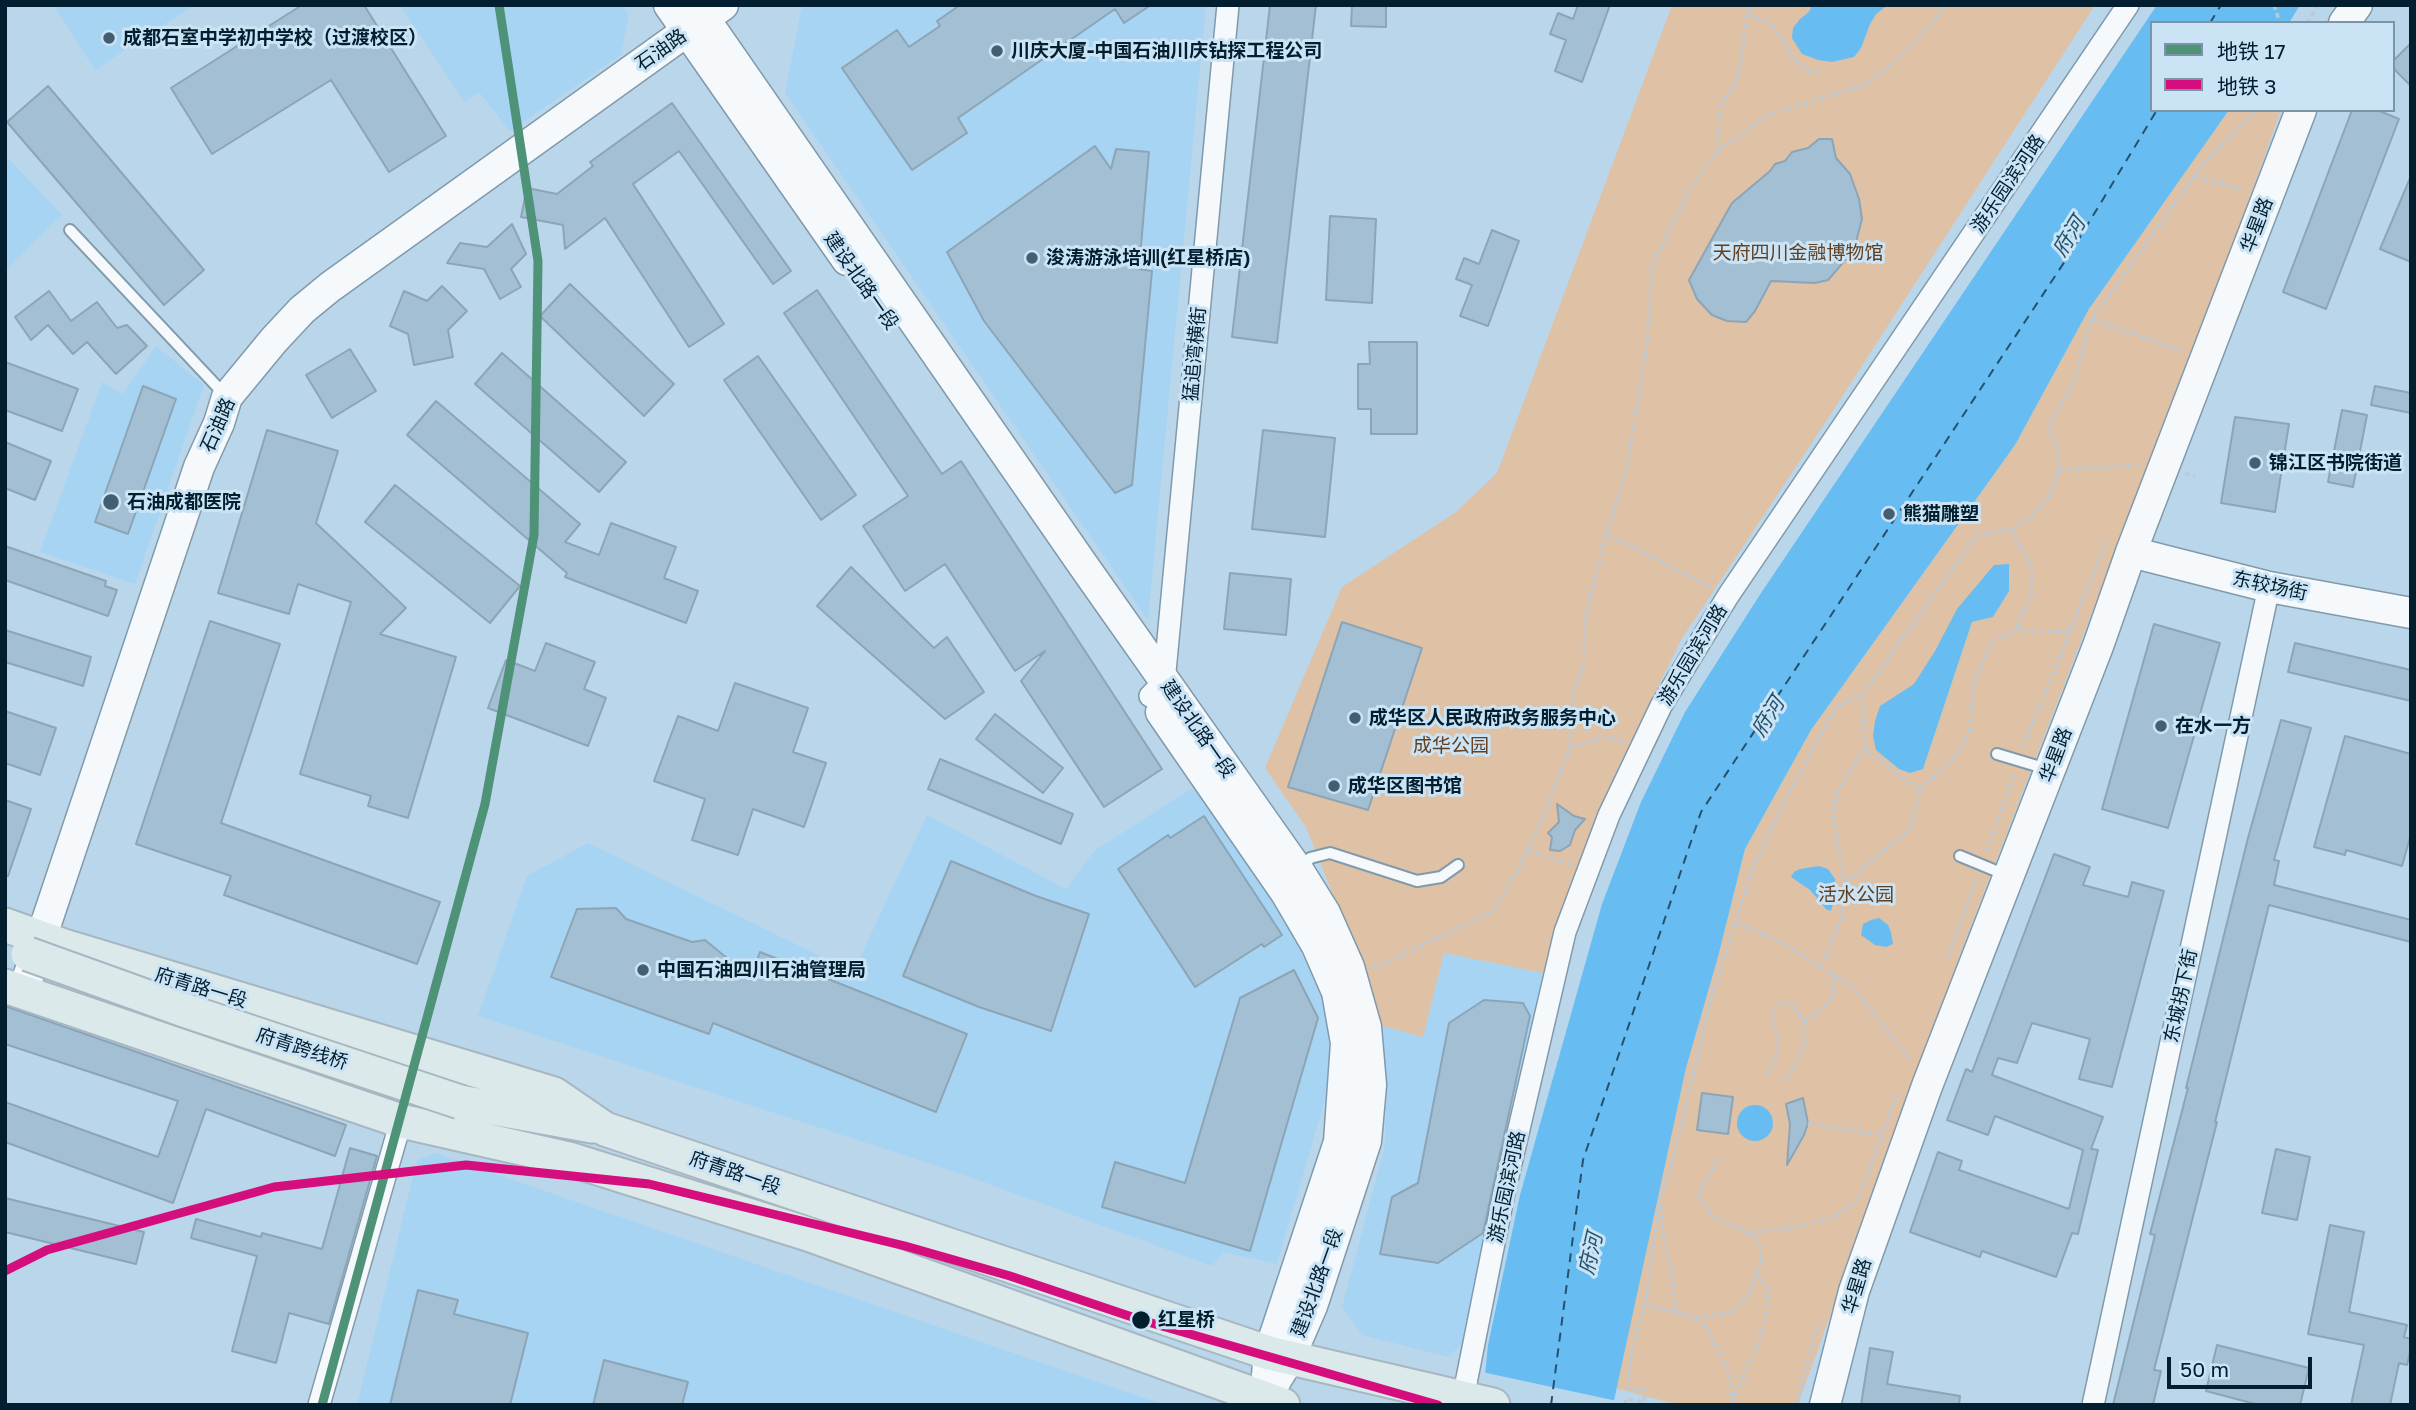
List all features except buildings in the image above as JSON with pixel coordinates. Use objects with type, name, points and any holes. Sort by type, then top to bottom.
[{"type":"main road","name":"府青路一段","points":[[5,925],[40,938],[554,1094],[605,1129],[1279,1356],[1476,1401]]},
{"type":"main road","name":"府青跨线桥","points":[[5,946],[457,1108],[569,1159]]},
{"type":"main road","name":"府青跨线桥","points":[[5,962],[457,1108],[605,1129]]},
{"type":"main road","name":"府青路一段","points":[[14,989],[401,1121],[569,1159],[808,1234],[1270,1403]]},
{"type":"street","name":"建设北路一段","points":[[669,5],[703,15],[1157,689],[1286,893],[1317,946],[1337,992],[1346,1043],[1339,1142],[1279,1356],[1270,1403]]},
{"type":"street","name":"猛追湾横街","points":[[1157,689],[1228,5]]},
{"type":"street","name":"游乐园滨河路","points":[[1476,1401],[1504,1193],[1565,932],[1614,804],[1661,706],[1728,596],[2128,5]]},
{"type":"street","points":[[2345,21],[2357,5]]},
{"type":"street","name":"石油路","points":[[14,989],[40,938],[200,467],[227,397],[302,310],[330,287],[703,15]]},
{"type":"street","name":"华星路","points":[[1825,1405],[1854,1291],[1927,1086],[2098,646],[2131,552],[2300,112]]},
{"type":"street","name":"东较场街","points":[[2131,552],[2269,587],[2411,613]]},
{"type":"street","name":"东城拐下街","points":[[2093,1405],[2269,587]]},
{"type":"street","name":"建设北路一段","points":[[1157,689],[1300,873],[1325,913],[1349,967],[1366,1027],[1371,1085],[1366,1141],[1312,1306],[1279,1356]]},
{"type":"street","points":[[319,1405],[401,1121]]},
{"type":"lane","points":[[70,230],[227,397]]},
{"type":"lane","points":[[1997,754],[2050,769]]},
{"type":"lane","points":[[1300,873],[1310,858],[1330,853],[1417,881],[1441,877],[1458,866]]},
{"type":"lane","points":[[1960,856],[2009,876]]},
{"type":"path","points":[[1718,150],[1723,100],[1734,85],[1741,68],[1748,5]]},
{"type":"path","points":[[1349,967],[1381,965],[1491,912],[1517,872],[1544,815],[1570,747],[1573,695],[1584,665],[1585,623],[1630,451],[1647,344],[1652,267],[1688,191],[1718,150],[1770,114],[1864,85],[1894,62],[1931,25],[1945,5]]},
{"type":"path","points":[[2308,21],[2318,5]]},
{"type":"path","points":[[1747,14],[1769,23],[1780,34],[1793,59],[1808,71],[1822,73]]},
{"type":"path","points":[[1625,1405],[1626,1399],[1644,1402],[1645,1390],[1628,1388],[1632,1347],[1644,1305],[1660,1199],[1675,1153],[1711,999],[1753,869],[1790,791],[1836,706],[1862,695],[1976,536],[2010,530],[2033,516],[2049,497],[2059,470],[2057,446],[2048,427],[2074,382],[2092,319],[2204,163],[2254,112]]},
{"type":"path","points":[[2194,176],[2243,190]]},
{"type":"path","points":[[2092,319],[2182,351]]},
{"type":"path","points":[[2059,470],[2137,465]]},
{"type":"path","points":[[2010,530],[2031,565],[2032,591],[2015,630]]},
{"type":"path","points":[[1607,534],[1707,585]]},
{"type":"path","points":[[1843,884],[1911,828],[1920,790],[1953,759],[1969,733],[1974,680],[1993,640],[2015,630],[2070,632]]},
{"type":"path","points":[[1821,968],[1842,916],[1843,884],[1833,812],[1839,788],[1864,749],[1862,695]]},
{"type":"path","points":[[1570,747],[1605,736],[1632,746]]},
{"type":"path","points":[[1864,749],[1920,790]]},
{"type":"path","points":[[1527,850],[1581,869]]},
{"type":"path","points":[[1736,922],[1780,942],[1853,986],[1909,1059]]},
{"type":"path","points":[[1804,1021],[1815,1015],[1831,999],[1834,990],[1833,974]]},
{"type":"path","points":[[1767,1074],[1775,1059],[1779,1041],[1772,1014],[1778,1003],[1792,1003],[1804,1021],[1805,1042],[1785,1081]]},
{"type":"path","points":[[1808,1123],[1881,1135]]},
{"type":"path","points":[[1644,1305],[1695,1317],[1730,1313],[1747,1298],[1762,1260],[1758,1241],[1749,1233],[1712,1216],[1698,1196],[1718,1159]]},
{"type":"path","points":[[1749,1233],[1834,1218],[1860,1197]]},
{"type":"path","points":[[1660,1199],[1662,1234],[1672,1274],[1676,1312]]},
{"type":"path","points":[[1732,1404],[1760,1338],[1767,1313],[1767,1289],[1758,1274]]},
{"type":"path","points":[[1695,1317],[1708,1329],[1731,1379],[1732,1404]]},
{"type":"shaded area","name":"成都石室中学初中学校（过渡校区）","points":[[53,5],[194,5],[95,70]]},
{"type":"shaded area","points":[[400,5],[622,5],[629,15],[621,55],[510,131],[479,92],[464,102]]},
{"type":"shaded area","points":[[802,5],[1206,5],[1148,620],[785,93]]},
{"type":"shaded area","points":[[5,155],[62,215],[5,271]]},
{"type":"shaded area","name":"石油成都医院","points":[[156,346],[204,385],[135,584],[40,552],[102,382],[123,394]]},
{"type":"shaded area","points":[[1194,787],[1301,945],[1327,1002],[1336,1062],[1277,1264],[1223,1252],[1212,1266],[964,1175],[478,1016],[527,876],[588,843],[853,972],[927,815],[1066,889],[1094,851]]},
{"type":"shaded area","points":[[1444,953],[1543,973],[1470,1337],[1448,1357],[1362,1335],[1342,1307],[1385,1145],[1387,1084],[1376,1024],[1423,1036]]},
{"type":"shaded area","points":[[435,1153],[1164,1405],[357,1405],[417,1160]]},
{"type":"green space","name":"成华公园","points":[[1672,5],[2095,5],[1827,420],[1681,640],[1615,774],[1579,865],[1543,973],[1444,953],[1423,1037],[1376,1024],[1342,917],[1306,827],[1265,768],[1342,587],[1456,512],[1497,473]]},
{"type":"green space","name":"活水公园","points":[[2228,112],[2280,112],[2220,281],[1962,949],[1798,1405],[1679,1405],[1615,1388],[1686,1068],[1745,849],[1811,730],[2015,445],[2089,309]]},
{"type":"water","points":[[1812,5],[1888,5],[1876,14],[1861,48],[1854,57],[1832,62],[1802,54],[1792,38],[1793,28],[1809,12]]},
{"type":"water","name":"府河","points":[[2157,5],[2300,5],[2290,21],[2150,21],[2150,112],[2228,112],[2089,309],[2015,445],[1811,730],[1745,849],[1686,1068],[1613,1405],[1482,1405],[1488,1345],[1520,1195],[1602,904],[1641,802],[1685,712],[1761,593]]},
{"type":"water","points":[[2009,564],[2009,591],[1993,617],[1972,622],[1923,769],[1910,773],[1899,769],[1876,750],[1873,736],[1880,706],[1914,684],[1957,609],[1994,565]]},
{"type":"water","points":[[1819,866],[1828,869],[1835,879],[1836,893],[1831,911],[1826,909],[1810,890],[1791,877],[1800,869]]},
{"type":"water","points":[[1879,918],[1888,925],[1891,932],[1893,944],[1886,947],[1875,945],[1861,935],[1863,924]]},
{"type":"water","points":[[1755,1105],[1767,1111],[1773,1123],[1767,1135],[1755,1141],[1743,1135],[1737,1123],[1743,1111]]},
{"type":"pier","points":[[1482,1372],[1617,1401],[1616,1405],[1478,1405]]},
{"type":"ferry route","points":[[2211,21],[2221,5]]},
{"type":"ferry route","points":[[1551,1405],[1583,1160],[1701,812],[2071,252],[2156,112]]},
{"type":"metro line","name":"17","points":[[322,1405],[485,804],[534,535],[538,261],[499,5]]},
{"type":"metro line","name":"3","points":[[5,1271],[47,1250],[274,1187],[466,1165],[649,1184],[905,1246],[1010,1276],[1141,1320],[1438,1405]]},
{"type":"place","name":"成都石室中学初中学校（过渡校区）","points":[[109,38]]},
{"type":"place","name":"川庆大厦-中国石油川庆钻探工程公司","points":[[997,51]]},
{"type":"place","name":"浚涛游泳培训(红星桥店)","points":[[1032,258]]},
{"type":"place","name":"锦江区书院街道","points":[[2255,463]]},
{"type":"place","name":"石油成都医院","points":[[111,502]]},
{"type":"place","name":"熊猫雕塑","points":[[1889,514]]},
{"type":"place","name":"成华区人民政府政务服务中心","points":[[1355,718]]},
{"type":"place","name":"在水一方","points":[[2161,726]]},
{"type":"place","name":"成华区图书馆","points":[[1334,786]]},
{"type":"place","name":"中国石油四川石油管理局","points":[[643,970]]},
{"type":"place","name":"红星桥","points":[[1141,1320]]},
{"type":"park label","name":"天府四川金融博物馆","points":[[1798,253]]}]
